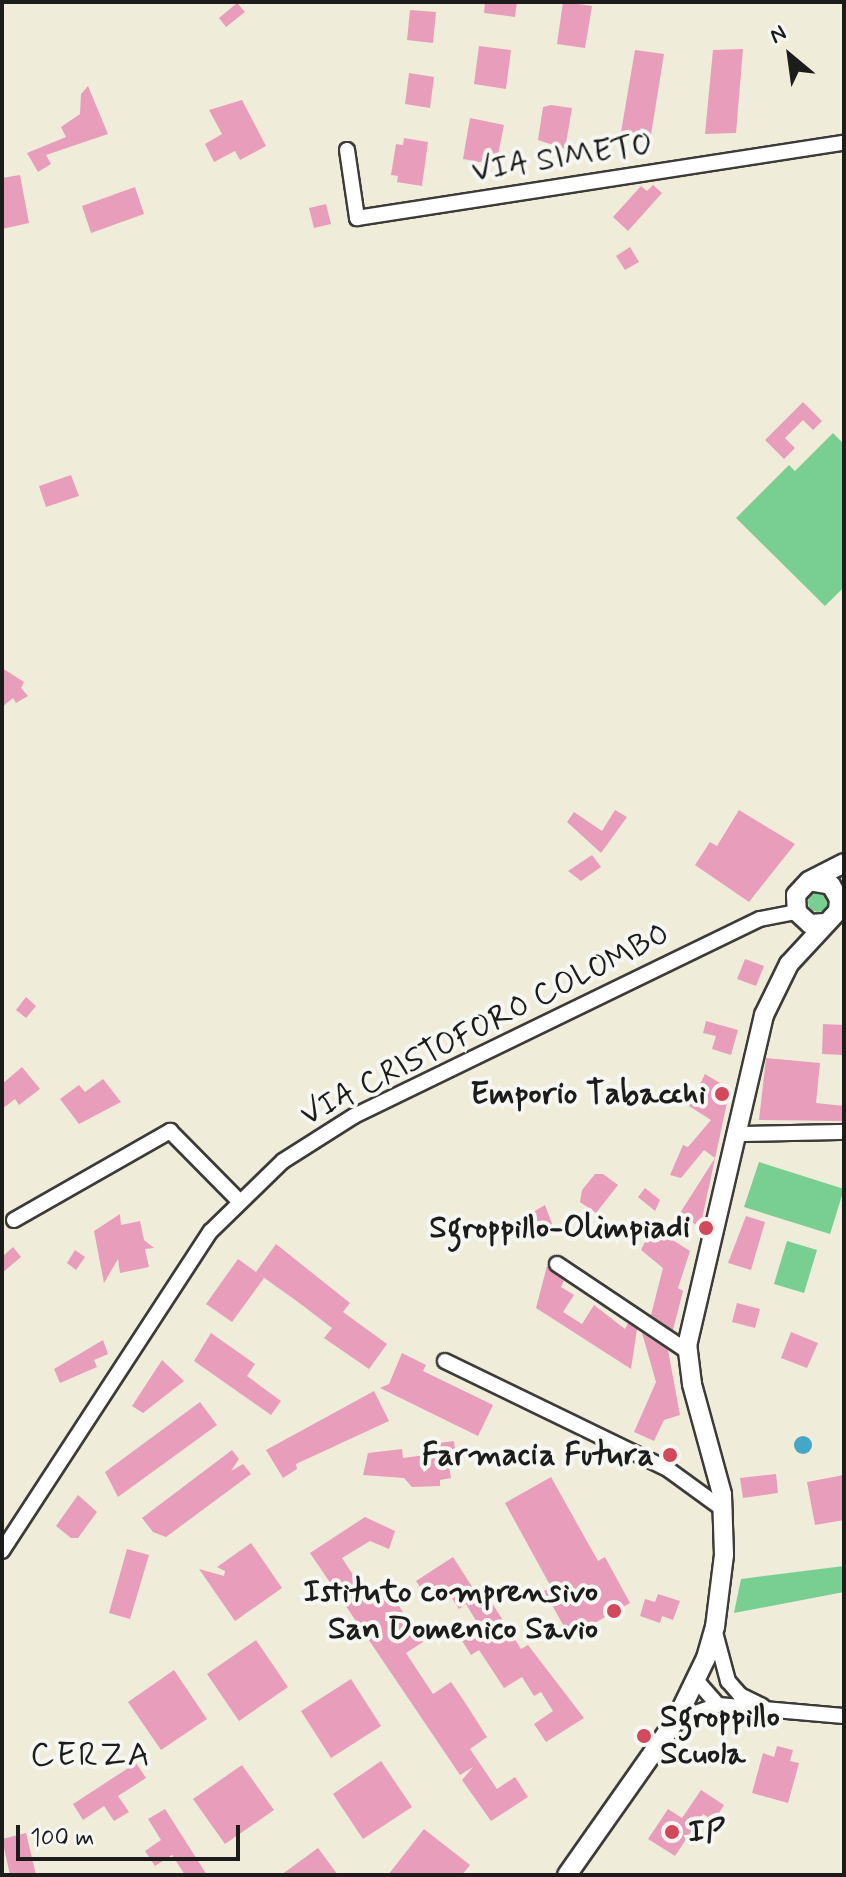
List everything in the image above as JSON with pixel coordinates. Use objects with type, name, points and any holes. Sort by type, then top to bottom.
[{"type":"main road","points":[[789,964],[798,914],[796,895],[806,883],[844,863]]},
{"type":"main road","points":[[567,1875],[676,1720],[697,1681],[715,1627],[724,1510],[719,1473],[687,1351],[764,1015],[789,964],[835,916],[842,893],[825,881],[806,883]]},
{"type":"main road","points":[[798,914],[810,924],[825,923]]},
{"type":"street","name":"VIA SIMETO","points":[[347,150],[357,218],[844,143]]},
{"type":"street","points":[[760,919],[806,883]]},
{"type":"street","points":[[760,919],[798,914]]},
{"type":"street","name":"VIA CRISTOFORO COLOMBO","points":[[2,1551],[188,1263],[239,1201],[283,1161],[354,1116],[760,919]]},
{"type":"street","points":[[14,1220],[170,1131],[239,1201]]},
{"type":"street","points":[[739,1134],[844,1132]]},
{"type":"street","points":[[557,1264],[687,1351]]},
{"type":"street","points":[[445,1361],[669,1470],[707,1482],[719,1473]]},
{"type":"street","points":[[669,1470],[724,1510]]},
{"type":"street","points":[[715,1627],[717,1655],[728,1681],[749,1700],[775,1710]]},
{"type":"street","points":[[697,1681],[728,1681]]},
{"type":"street","points":[[697,1681],[718,1705]]},
{"type":"street","points":[[676,1720],[718,1705],[844,1716]]},
{"type":"green space","points":[[833,433],[844,444],[844,587],[825,606],[736,518],[789,465],[795,471]]},
{"type":"green space","points":[[818,892],[825,895],[828,902],[825,909],[818,912],[811,909],[808,902],[811,895]]},
{"type":"green space","points":[[759,1162],[844,1189],[830,1234],[744,1207]]},
{"type":"green space","points":[[787,1241],[817,1250],[804,1293],[774,1284]]},
{"type":"green space","points":[[844,1566],[844,1592],[734,1613],[741,1579]]},
{"type":"water","points":[[803,1436],[812,1445],[803,1454],[794,1445]]},
{"type":"building","points":[[485,2],[517,2],[515,17],[484,13]]},
{"type":"building","points":[[563,2],[592,6],[585,48],[557,44]]},
{"type":"building","points":[[237,3],[245,12],[226,27],[219,18]]},
{"type":"building","points":[[410,10],[436,12],[433,43],[407,40]]},
{"type":"building","points":[[479,46],[511,50],[506,89],[474,84]]},
{"type":"building","points":[[743,49],[736,133],[705,134],[713,50]]},
{"type":"building","points":[[635,50],[664,54],[650,141],[620,138]]},
{"type":"building","points":[[409,73],[434,77],[430,108],[405,104]]},
{"type":"building","points":[[88,86],[108,134],[46,155],[51,164],[38,172],[27,153],[66,137],[61,127],[80,114],[81,94]]},
{"type":"building","points":[[242,100],[266,146],[240,160],[235,151],[214,162],[205,144],[222,134],[209,110]]},
{"type":"building","points":[[543,107],[572,108],[565,149],[538,140]]},
{"type":"building","points":[[470,118],[504,125],[496,165],[463,159]]},
{"type":"building","points":[[404,138],[428,142],[422,186],[397,182],[398,176],[391,175],[396,144],[403,145]]},
{"type":"building","points":[[20,175],[29,223],[2,229],[2,178]]},
{"type":"building","points":[[653,185],[662,193],[628,231],[613,217],[641,186],[647,191]]},
{"type":"building","points":[[135,187],[144,214],[91,233],[82,206]]},
{"type":"building","points":[[326,204],[331,224],[314,228],[309,208]]},
{"type":"building","points":[[630,247],[639,262],[625,270],[616,256]]},
{"type":"building","points":[[803,402],[822,421],[813,430],[803,420],[785,438],[795,448],[784,459],[765,440]]},
{"type":"building","points":[[71,475],[79,496],[46,507],[39,486]]},
{"type":"building","points":[[2,668],[24,682],[21,688],[28,696],[16,703],[13,698],[2,707]]},
{"type":"building","points":[[615,810],[627,817],[601,853],[567,822],[574,812],[602,831]]},
{"type":"building","points":[[739,810],[795,844],[749,902],[695,865],[710,842],[717,846]]},
{"type":"building","points":[[592,855],[601,867],[581,881],[568,871]]},
{"type":"building","points":[[745,959],[764,966],[756,986],[737,979]]},
{"type":"building","points":[[26,997],[36,1006],[26,1018],[16,1010]]},
{"type":"building","points":[[706,1021],[738,1030],[731,1055],[712,1049],[716,1036],[703,1033]]},
{"type":"building","points":[[823,1024],[844,1025],[844,1055],[822,1054]]},
{"type":"building","points":[[766,1058],[820,1063],[816,1103],[844,1106],[844,1121],[759,1120]]},
{"type":"building","points":[[22,1067],[40,1089],[19,1105],[15,1099],[2,1109],[2,1084]]},
{"type":"building","points":[[705,1074],[730,1089],[700,1228],[680,1213],[715,1158],[704,1150],[681,1178],[670,1175],[683,1145],[688,1147],[711,1120],[689,1106]]},
{"type":"building","points":[[103,1079],[121,1102],[79,1124],[60,1099],[79,1085],[85,1092]]},
{"type":"building","points":[[595,1174],[603,1174],[618,1185],[596,1213],[580,1202],[582,1190]]},
{"type":"building","points":[[645,1188],[660,1200],[655,1211],[638,1197]]},
{"type":"building","points":[[545,1205],[554,1229],[530,1240],[516,1232],[536,1221],[533,1212]]},
{"type":"building","points":[[120,1214],[121,1225],[140,1221],[144,1240],[154,1248],[145,1249],[149,1267],[120,1273],[118,1259],[104,1283],[94,1231]]},
{"type":"building","points":[[746,1216],[765,1222],[751,1270],[728,1263]]},
{"type":"building","points":[[652,1227],[690,1251],[678,1288],[683,1291],[673,1330],[651,1315],[663,1268],[641,1250]]},
{"type":"building","points":[[276,1244],[350,1303],[343,1312],[387,1344],[369,1369],[324,1338],[332,1328],[256,1272]]},
{"type":"building","points":[[13,1247],[21,1257],[2,1273],[2,1257]]},
{"type":"building","points":[[75,1250],[85,1257],[76,1270],[67,1263]]},
{"type":"building","points":[[238,1259],[264,1278],[232,1322],[206,1304]]},
{"type":"building","points":[[547,1266],[564,1281],[561,1287],[574,1295],[563,1312],[582,1324],[594,1305],[625,1329],[628,1323],[637,1329],[631,1369],[536,1308]]},
{"type":"building","points":[[737,1303],[760,1309],[755,1328],[732,1322]]},
{"type":"building","points":[[791,1332],[818,1343],[807,1368],[781,1358]]},
{"type":"building","points":[[211,1333],[255,1364],[247,1376],[281,1401],[271,1415],[194,1361]]},
{"type":"building","points":[[642,1333],[668,1350],[680,1415],[664,1420],[654,1441],[634,1432],[656,1382]]},
{"type":"building","points":[[103,1340],[108,1354],[94,1360],[97,1367],[60,1383],[54,1369]]},
{"type":"building","points":[[402,1353],[426,1365],[423,1371],[493,1405],[478,1436],[380,1388],[389,1384]]},
{"type":"building","points":[[162,1360],[184,1381],[143,1413],[132,1406]]},
{"type":"building","points":[[374,1391],[389,1421],[296,1464],[297,1469],[283,1478],[266,1450]]},
{"type":"building","points":[[200,1402],[217,1425],[118,1497],[105,1472]]},
{"type":"building","points":[[454,1441],[457,1466],[449,1466],[451,1478],[440,1480],[440,1486],[412,1487],[404,1478],[363,1475],[368,1453],[402,1449],[403,1458],[433,1454],[432,1444]]},
{"type":"building","points":[[232,1450],[239,1459],[231,1471],[243,1464],[251,1474],[166,1537],[153,1532],[142,1518]]},
{"type":"building","points":[[776,1474],[778,1493],[743,1498],[740,1478]]},
{"type":"building","points":[[844,1475],[844,1520],[815,1525],[807,1482]]},
{"type":"building","points":[[551,1477],[598,1561],[605,1557],[630,1603],[570,1637],[544,1591],[551,1587],[505,1503]]},
{"type":"building","points":[[78,1495],[97,1512],[78,1538],[71,1538],[56,1526]]},
{"type":"building","points":[[365,1517],[395,1531],[389,1549],[370,1541],[342,1558],[369,1599],[387,1588],[423,1642],[406,1653],[433,1694],[451,1682],[464,1701],[487,1737],[470,1749],[497,1789],[515,1777],[528,1797],[491,1821],[462,1780],[473,1767],[460,1775],[310,1553]]},
{"type":"building","points":[[251,1543],[282,1588],[235,1621],[199,1569],[224,1576],[225,1571],[217,1567]]},
{"type":"building","points":[[127,1549],[149,1555],[130,1619],[109,1613]]},
{"type":"building","points":[[453,1557],[478,1596],[485,1592],[521,1649],[528,1645],[584,1718],[546,1742],[534,1724],[553,1711],[541,1692],[534,1696],[522,1677],[504,1688],[479,1650],[471,1655],[459,1636],[478,1624],[466,1604],[459,1609],[446,1589],[429,1601],[416,1581]]},
{"type":"building","points":[[658,1594],[680,1601],[673,1620],[662,1616],[660,1623],[640,1616],[645,1599],[655,1602]]},
{"type":"building","points":[[256,1640],[288,1687],[239,1721],[207,1674]]},
{"type":"building","points":[[174,1670],[207,1719],[161,1750],[128,1702]]},
{"type":"building","points":[[351,1679],[381,1726],[331,1758],[301,1711]]},
{"type":"building","points":[[777,1746],[793,1750],[790,1761],[799,1763],[788,1803],[752,1793],[763,1753],[774,1757]]},
{"type":"building","points":[[381,1761],[412,1807],[363,1839],[333,1794]]},
{"type":"building","points":[[136,1763],[146,1778],[118,1796],[129,1812],[114,1821],[104,1806],[83,1820],[73,1804]]},
{"type":"building","points":[[242,1765],[274,1810],[225,1844],[193,1799]]},
{"type":"building","points":[[701,1790],[724,1805],[714,1821],[703,1814],[675,1856],[648,1839],[668,1809],[682,1818]]},
{"type":"building","points":[[165,1809],[207,1875],[185,1875],[172,1855],[155,1866],[145,1851],[161,1840],[148,1819]]},
{"type":"building","points":[[424,1829],[470,1865],[462,1875],[388,1875]]},
{"type":"building","points":[[26,1833],[36,1875],[10,1875],[2,1839]]},
{"type":"building","points":[[318,1848],[338,1875],[281,1875]]},
{"type":"place","name":"Emporio Tabacchi","points":[[722,1094]]},
{"type":"place","name":"Sgroppillo-Olimpiadi","points":[[706,1228]]},
{"type":"place","name":"Farmacia Futura","points":[[670,1455]]},
{"type":"place","name":"Istituto comprensivo San Domenico Savio","points":[[614,1611]]},
{"type":"place","name":"Sgroppillo Scuola","points":[[644,1736]]},
{"type":"place","name":"IP","points":[[672,1832]]},
{"type":"district","name":"CERZA","points":[[91,1756]]}]
